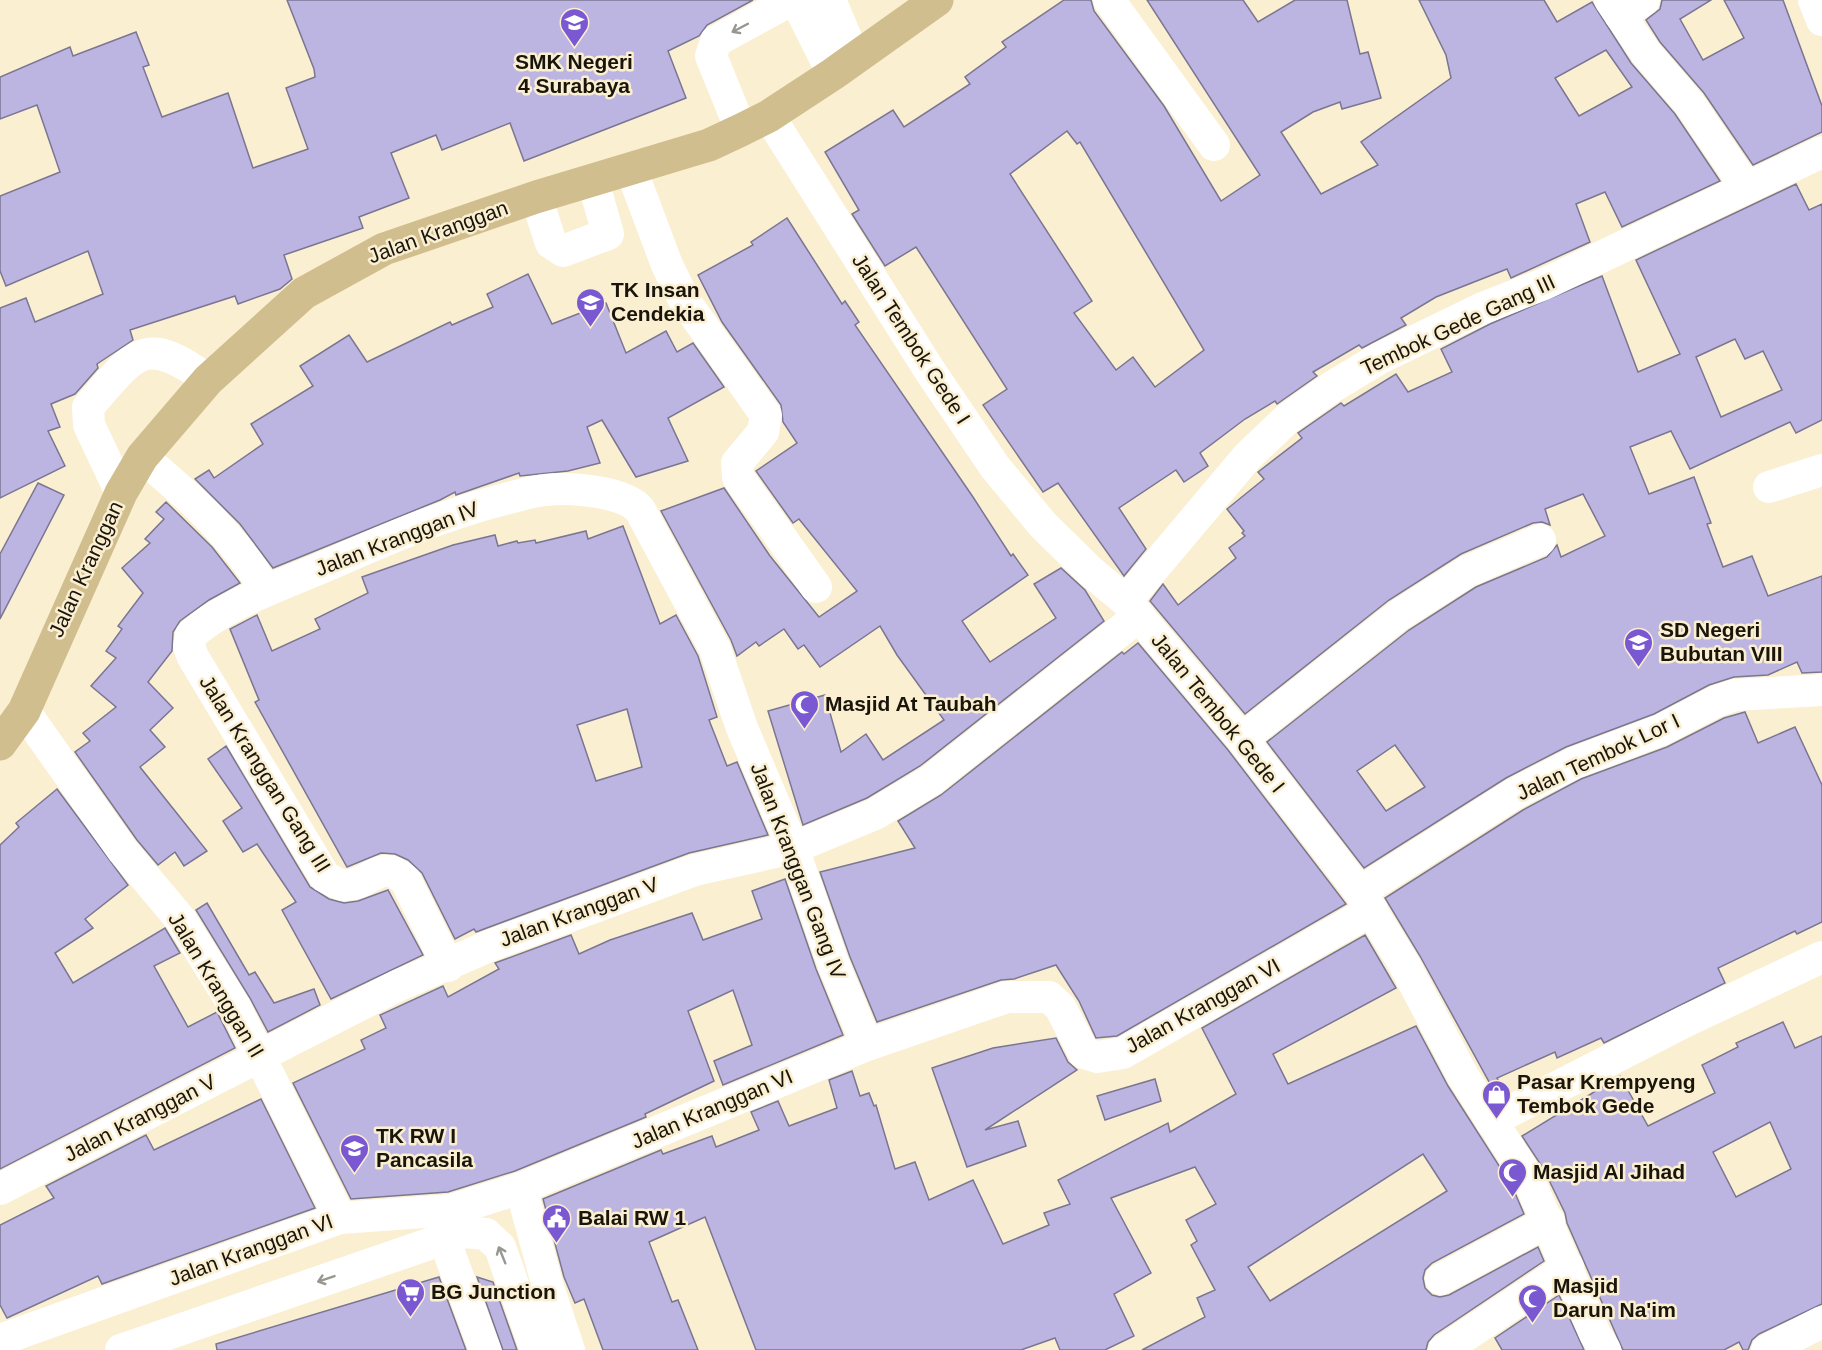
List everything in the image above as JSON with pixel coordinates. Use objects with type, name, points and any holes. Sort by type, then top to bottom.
[{"type":"main road","name":"Jalan Kranggan","points":[[0,744],[24,711],[121,493],[142,457],[208,380],[304,293],[334,274],[384,249],[536,197],[709,145],[755,123],[844,67],[938,0]]},
{"type":"street","name":"Jalan Tembok Gede I","points":[[844,67],[798,4],[791,0],[716,40],[711,56],[755,123],[995,467],[1043,525],[1132,608],[1242,739],[1366,901],[1404,964],[1463,1076],[1525,1172],[1549,1221],[1595,1334],[1605,1350]]},
{"type":"street","points":[[830,0],[844,67]]},
{"type":"street","points":[[1109,0],[1214,145]]},
{"type":"street","points":[[1814,0],[1822,20]]},
{"type":"street","points":[[1625,5],[1646,53],[1689,103],[1746,187]]},
{"type":"street","name":"Tembok Gede Gang III","points":[[1132,608],[1248,456],[1287,420],[1332,387],[1380,358],[1483,308],[1544,284],[1822,152]]},
{"type":"street","points":[[631,169],[667,265],[684,300],[766,415],[763,432],[736,463],[738,477],[816,587]]},
{"type":"street","points":[[536,197],[552,243],[563,252],[608,234],[593,181]]},
{"type":"street","points":[[121,493],[89,425],[88,407],[133,359],[150,352],[167,354],[180,359],[208,380]]},
{"type":"street","points":[[142,457],[174,483],[242,553],[266,591]]},
{"type":"street","points":[[1769,488],[1822,470]]},
{"type":"street","name":"Jalan Kranggan IV","points":[[191,635],[207,622],[266,591],[422,525],[485,504],[544,490],[575,489],[628,499],[640,510],[706,632],[720,661],[731,697]]},
{"type":"street","points":[[1242,739],[1399,615],[1468,571],[1540,540]]},
{"type":"street","name":"Jalan Kranggan V","points":[[0,1189],[397,986],[448,966],[494,944],[686,873],[758,854],[793,848],[875,814],[930,781],[1132,608]]},
{"type":"street","name":"Jalan Kranggan Gang III","points":[[191,635],[189,647],[193,657],[325,876],[341,885],[350,884],[388,869],[396,871],[406,881],[448,966]]},
{"type":"street","name":"Jalan Tembok Lor I","points":[[1366,901],[1514,794],[1574,763],[1661,729],[1717,701],[1735,696],[1822,690]]},
{"type":"street","name":"Jalan Kranggan Gang IV","points":[[731,697],[793,848],[833,963],[867,1045]]},
{"type":"street","name":"Jalan Kranggan II","points":[[24,711],[123,851],[181,920],[235,1007],[340,1218]]},
{"type":"street","name":"Jalan Kranggan VI","points":[[0,1340],[340,1218],[451,1210],[521,1188],[867,1045],[1007,997],[1041,995],[1049,997],[1060,1007],[1084,1053],[1097,1057],[1123,1053],[1366,901]]},
{"type":"street","points":[[1491,1121],[1684,1022],[1822,957]]},
{"type":"street","points":[[521,1188],[548,1287],[569,1350]]},
{"type":"street","points":[[1441,1279],[1549,1221]]},
{"type":"street","points":[[121,1350],[464,1232],[486,1234],[500,1247],[536,1350]]},
{"type":"street","points":[[444,1239],[485,1350]]},
{"type":"street","points":[[1444,1350],[1568,1267]]},
{"type":"street","points":[[1767,1350],[1822,1322]]},
{"type":"building","points":[[287,0],[753,0],[707,25],[699,36],[668,51],[686,98],[524,161],[510,123],[442,150],[436,135],[391,153],[409,198],[359,217],[363,228],[284,255],[292,279],[280,289],[238,304],[235,296],[130,330],[133,340],[97,364],[98,368],[75,394],[51,404],[60,427],[48,431],[65,466],[0,498],[0,308],[26,298],[35,322],[103,294],[88,251],[6,286],[0,271],[0,196],[60,172],[37,105],[0,119],[0,77],[70,47],[73,56],[136,32],[149,65],[143,67],[162,117],[228,93],[253,168],[308,149],[286,88],[315,77],[314,69]]},
{"type":"building","points":[[1064,0],[1091,0],[1094,11],[1164,106],[1221,201],[1260,175],[1147,0],[1243,0],[1258,22],[1295,0],[1347,0],[1360,54],[1368,52],[1381,98],[1342,109],[1340,102],[1313,112],[1281,132],[1321,194],[1378,165],[1361,142],[1451,78],[1446,55],[1419,0],[1544,0],[1557,22],[1592,2],[1631,63],[1675,114],[1720,181],[1622,227],[1605,192],[1576,204],[1590,242],[1511,278],[1507,269],[1436,297],[1401,318],[1406,325],[1362,348],[1359,345],[1313,372],[1317,376],[1277,404],[1275,401],[1245,419],[1200,453],[1208,466],[1184,482],[1176,470],[1119,508],[1146,549],[1124,576],[1058,483],[1043,492],[983,405],[1007,389],[916,247],[885,266],[852,214],[859,210],[825,152],[893,110],[904,127],[970,84],[965,77],[1006,47],[1002,42]],"holes":[[[1606,50],[1632,87],[1579,116],[1555,78]],[[1067,131],[1077,144],[1080,142],[1204,350],[1155,387],[1133,357],[1116,370],[1074,313],[1092,301],[1010,174]]]},
{"type":"building","points":[[1662,0],[1711,0],[1680,19],[1703,60],[1744,38],[1724,0],[1783,0],[1822,106],[1822,132],[1753,165],[1704,93],[1660,42],[1646,20],[1660,9]]},
{"type":"building","points":[[1796,184],[1809,210],[1822,204],[1822,420],[1796,433],[1790,422],[1690,469],[1671,431],[1630,447],[1649,494],[1694,477],[1711,523],[1707,524],[1723,567],[1752,556],[1768,596],[1822,576],[1822,672],[1802,673],[1797,662],[1768,675],[1734,677],[1709,685],[1654,714],[1566,747],[1506,778],[1364,868],[1267,742],[1409,630],[1476,587],[1547,557],[1557,545],[1561,557],[1605,536],[1583,494],[1545,509],[1550,525],[1542,522],[1533,523],[1461,554],[1389,600],[1245,714],[1150,601],[1163,584],[1178,605],[1236,558],[1229,548],[1245,536],[1242,533],[1244,531],[1227,509],[1264,479],[1258,472],[1302,438],[1298,433],[1341,403],[1344,406],[1396,374],[1408,392],[1452,372],[1441,349],[1490,324],[1602,276],[1638,372],[1680,354],[1636,260]],"holes":[[[1735,339],[1745,359],[1763,351],[1782,390],[1721,417],[1696,357]],[[1395,745],[1425,787],[1386,811],[1357,771]]]},
{"type":"building","points":[[787,218],[842,304],[845,301],[859,322],[855,325],[1011,556],[1013,554],[1028,575],[962,621],[990,662],[1056,618],[1034,584],[1061,568],[1085,590],[1104,621],[920,766],[867,798],[803,825],[768,711],[825,695],[841,752],[866,734],[883,760],[944,720],[897,655],[880,626],[820,667],[804,645],[798,649],[784,629],[759,646],[756,642],[737,656],[731,640],[661,511],[724,488],[770,556],[819,617],[857,591],[799,519],[793,523],[756,471],[797,443],[783,422],[781,405],[722,322],[698,275],[753,245],[751,242]]},
{"type":"building","points":[[528,274],[552,324],[606,303],[626,353],[666,331],[677,352],[693,343],[724,387],[668,418],[688,461],[636,477],[602,420],[587,427],[600,463],[568,471],[520,476],[519,473],[456,495],[455,492],[273,568],[240,524],[195,479],[209,470],[214,478],[263,444],[251,424],[313,386],[300,366],[349,335],[367,362],[450,322],[452,325],[493,307],[487,294]]},
{"type":"building","points":[[38,483],[64,495],[0,619],[0,554]]},
{"type":"building","points":[[166,502],[212,547],[240,583],[209,600],[180,621],[173,632],[172,651],[148,682],[173,708],[150,730],[165,747],[140,767],[207,851],[184,866],[175,852],[158,865],[137,840],[75,752],[90,741],[83,733],[116,707],[91,686],[116,658],[106,651],[122,629],[118,626],[143,593],[122,568],[150,543],[145,539],[164,519],[156,512]]},
{"type":"building","points":[[623,526],[660,624],[676,615],[698,656],[717,717],[709,720],[727,766],[737,762],[768,835],[689,853],[476,932],[474,929],[455,939],[422,873],[408,860],[395,854],[381,853],[347,867],[255,702],[259,700],[230,629],[257,615],[272,651],[320,629],[315,619],[368,593],[362,577],[453,545],[495,535],[498,546],[517,541],[518,543],[535,540],[536,543],[586,531],[588,539]],"holes":[[[627,709],[642,767],[596,781],[577,725]]]},
{"type":"building","points":[[1138,643],[1228,750],[1346,904],[1117,1036],[1096,1038],[1079,1001],[1056,965],[1014,979],[1001,980],[877,1022],[850,957],[820,872],[915,848],[898,821],[941,795],[1122,652],[1124,654]]},
{"type":"building","points":[[1745,712],[1758,743],[1795,727],[1822,785],[1822,922],[1797,934],[1795,931],[1718,968],[1725,983],[1604,1043],[1601,1038],[1557,1058],[1555,1052],[1497,1078],[1501,1086],[1493,1089],[1420,956],[1385,898],[1523,810],[1581,779],[1667,747],[1724,718]]},
{"type":"building","points":[[226,746],[310,887],[329,899],[344,903],[358,901],[388,890],[423,955],[331,999],[282,910],[296,902],[257,844],[243,852],[223,821],[242,808],[208,759]]},
{"type":"building","points":[[57,789],[128,885],[85,919],[93,928],[55,953],[73,983],[165,928],[180,953],[154,966],[188,1027],[217,1012],[235,1048],[0,1169],[0,845],[19,827],[16,823]]},
{"type":"building","points":[[785,879],[816,969],[843,1035],[723,1085],[714,1061],[752,1045],[733,990],[688,1011],[714,1081],[645,1114],[646,1117],[515,1171],[448,1192],[351,1199],[293,1083],[365,1049],[361,1040],[386,1028],[380,1015],[443,986],[448,997],[499,969],[495,963],[571,935],[579,954],[610,940],[692,913],[703,940],[762,919],[752,891]]},
{"type":"building","points":[[207,903],[249,975],[255,972],[274,1003],[314,989],[320,1005],[268,1032],[196,910]]},
{"type":"building","points":[[1365,935],[1396,988],[1273,1054],[1288,1084],[1416,1026],[1448,1086],[1512,1186],[1524,1214],[1432,1263],[1425,1270],[1423,1278],[1425,1288],[1432,1295],[1440,1297],[1449,1295],[1538,1247],[1544,1261],[1434,1335],[1428,1342],[1426,1350],[1142,1350],[1205,1317],[1197,1298],[1215,1290],[1191,1245],[1197,1241],[1186,1220],[1216,1204],[1195,1167],[1111,1198],[1151,1273],[1114,1294],[1134,1336],[1105,1350],[1060,1350],[1055,1338],[1021,1350],[756,1350],[705,1217],[649,1242],[672,1302],[678,1300],[698,1350],[603,1350],[584,1299],[575,1303],[564,1277],[543,1199],[661,1150],[663,1154],[712,1136],[716,1147],[759,1130],[751,1112],[778,1101],[789,1126],[837,1108],[829,1080],[852,1071],[860,1096],[869,1093],[874,1106],[876,1105],[895,1169],[915,1162],[929,1200],[973,1180],[1003,1244],[1049,1225],[1044,1213],[1070,1204],[1058,1180],[1168,1123],[1170,1132],[1236,1094],[1202,1028]],"holes":[[[1423,1154],[1447,1191],[1270,1301],[1248,1267]]]},
{"type":"building","points":[[1783,1022],[1795,1048],[1822,1036],[1822,1304],[1759,1334],[1752,1340],[1748,1350],[1743,1350],[1739,1342],[1724,1350],[1623,1350],[1567,1223],[1565,1213],[1543,1168],[1522,1136],[1620,1076],[1648,1126],[1715,1093],[1702,1065],[1738,1047],[1736,1043]],"holes":[[[1770,1122],[1791,1169],[1736,1197],[1713,1152]]]},
{"type":"building","points":[[1056,1038],[1068,1062],[1077,1070],[985,1130],[1018,1121],[1026,1146],[967,1167],[932,1068],[993,1048]]},
{"type":"building","points":[[1155,1079],[1161,1101],[1105,1120],[1097,1096]]},
{"type":"building","points":[[261,1099],[315,1208],[102,1284],[98,1276],[7,1318],[0,1305],[0,1225],[54,1198],[46,1186],[146,1135],[154,1150]]},
{"type":"building","name":"BG Junction","points":[[439,1277],[466,1350],[217,1350],[216,1344]]},
{"type":"building","points":[[477,1277],[493,1282],[517,1350],[503,1350]]},
{"type":"building","points":[[1559,1295],[1584,1350],[1502,1350],[1495,1338]]},
{"type":"place","name":"SMK Negeri 4 Surabaya","points":[[574,48]]},
{"type":"place","name":"TK Insan Cendekia","points":[[590,328]]},
{"type":"place","name":"SD Negeri Bubutan VIII","points":[[1639,668]]},
{"type":"place","name":"Masjid At Taubah","points":[[804,730]]},
{"type":"place","name":"Pasar Krempyeng Tembok Gede","points":[[1496,1120]]},
{"type":"place","name":"TK RW I Pancasila","points":[[355,1174]]},
{"type":"place","name":"Masjid Al Jihad","points":[[1512,1198]]},
{"type":"place","name":"Balai RW 1","points":[[557,1244]]},
{"type":"place","name":"BG Junction","points":[[410,1318]]},
{"type":"place","name":"Masjid Darun Na'im","points":[[1532,1324]]}]
